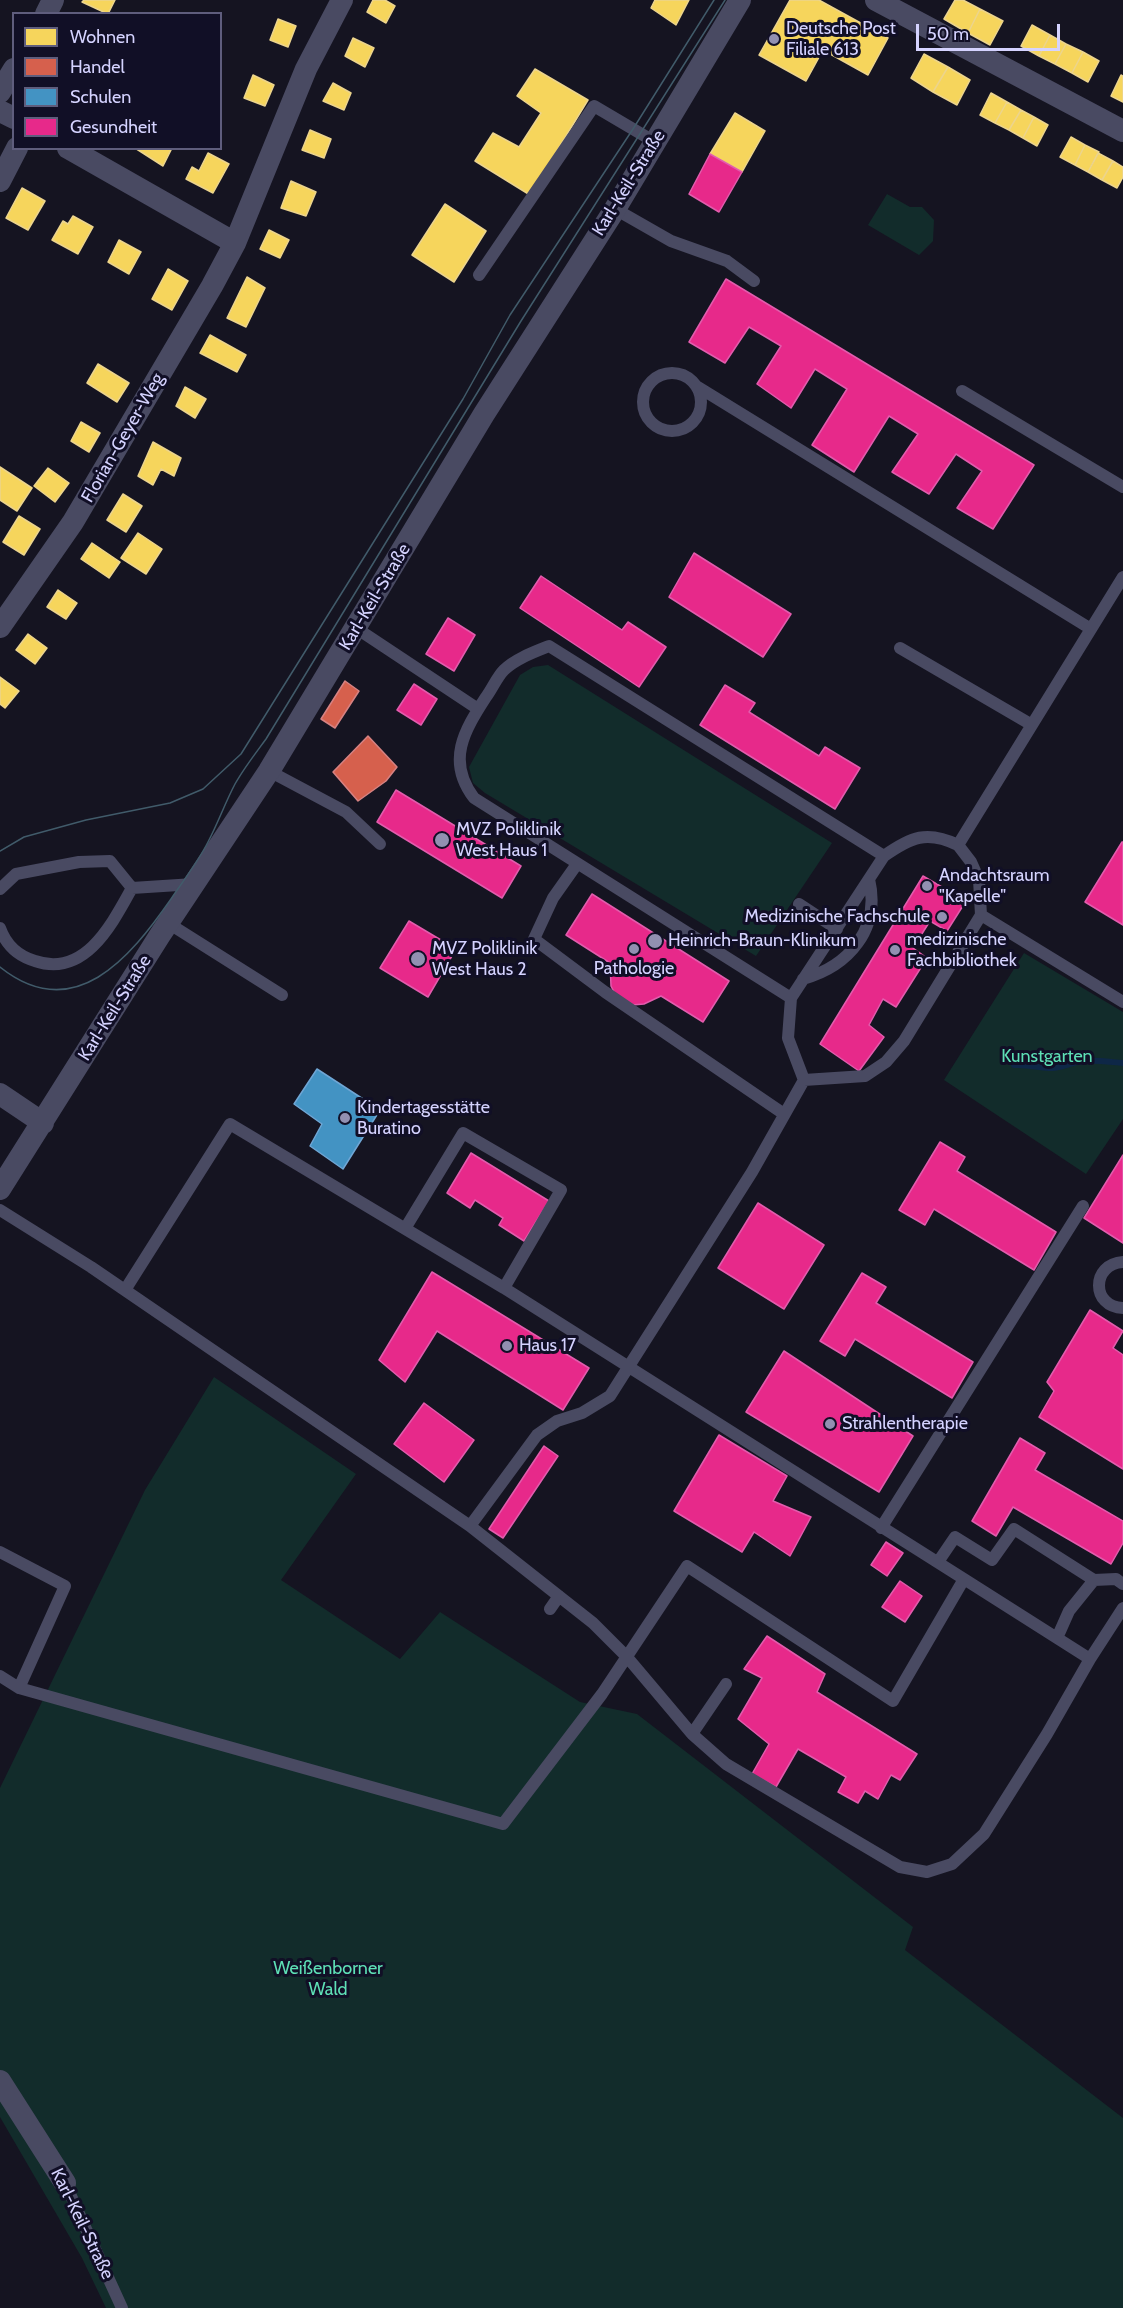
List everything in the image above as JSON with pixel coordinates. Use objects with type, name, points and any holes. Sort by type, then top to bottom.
[{"type":"street","name":"Florian-Geyer-Weg","points":[[0,627],[73,522],[235,243],[306,69],[342,0]]},
{"type":"street","name":"Karl-Keil-Straße","points":[[0,1189],[168,922],[269,771],[484,414],[615,208],[740,0]]},
{"type":"street","points":[[876,0],[971,53],[1123,131]]},
{"type":"street","points":[[0,92],[12,72]]},
{"type":"street","points":[[0,181],[16,150]]},
{"type":"street","points":[[72,150],[235,243]]},
{"type":"street","points":[[0,1094],[43,1124]]},
{"type":"street","name":"Karl-Keil-Straße","points":[[0,2081],[65,2183]]},
{"type":"lane","points":[[479,275],[594,106],[655,142]]},
{"type":"lane","points":[[615,208],[671,241],[728,261],[754,281]]},
{"type":"lane","points":[[698,387],[702,403],[700,412],[688,427],[671,432],[662,430],[647,418],[643,397],[653,379],[662,374],[679,373],[698,387],[1091,629]]},
{"type":"lane","points":[[962,391],[1123,487]]},
{"type":"lane","points":[[958,845],[1123,577]]},
{"type":"lane","points":[[356,628],[478,709]]},
{"type":"lane","points":[[791,998],[666,917],[577,864],[474,798],[462,783],[459,765],[462,740],[478,709],[504,670],[549,646],[884,856]]},
{"type":"lane","points":[[900,648],[1032,725]]},
{"type":"lane","points":[[269,771],[346,812],[380,844]]},
{"type":"lane","points":[[925,836],[941,837],[958,845],[971,862],[979,880],[981,915],[904,1041],[886,1062],[865,1076],[804,1080],[788,1038],[791,998],[803,979],[884,856],[903,843],[925,836]]},
{"type":"lane","points":[[0,889],[16,874],[89,861],[110,861],[132,888]]},
{"type":"lane","points":[[577,864],[553,898],[534,939],[605,992],[784,1114]]},
{"type":"lane","points":[[803,979],[821,974],[843,961],[855,948],[865,932],[870,914],[873,893],[869,879]]},
{"type":"lane","points":[[132,888],[194,884]]},
{"type":"lane","points":[[0,928],[5,940],[22,957],[48,966],[74,962],[98,942],[132,888]]},
{"type":"lane","points":[[799,904],[837,928]]},
{"type":"lane","points":[[981,915],[1123,1002]]},
{"type":"lane","points":[[168,922],[282,995]]},
{"type":"lane","points":[[470,1526],[537,1435],[557,1421],[582,1413],[610,1396],[752,1172],[804,1080]]},
{"type":"lane","points":[[124,1290],[230,1124],[406,1227],[1090,1659]]},
{"type":"lane","points":[[406,1227],[463,1133],[561,1190],[504,1288]]},
{"type":"lane","points":[[881,1528],[1083,1206]]},
{"type":"lane","points":[[0,1210],[124,1290],[470,1526],[592,1623],[627,1656],[692,1734],[726,1764],[900,1868],[927,1872],[952,1864],[984,1834],[1123,1608]]},
{"type":"lane","points":[[1123,1262],[1109,1265],[1103,1270],[1098,1284],[1099,1292],[1107,1304],[1123,1311]]},
{"type":"lane","points":[[938,1562],[956,1537],[992,1560],[1014,1529],[1094,1580],[1116,1579],[1123,1584]]},
{"type":"lane","points":[[0,1552],[65,1586],[19,1688]]},
{"type":"lane","points":[[0,1676],[19,1688],[503,1824],[627,1656],[687,1566],[893,1701],[964,1579]]},
{"type":"lane","points":[[1057,1638],[1069,1611],[1094,1580]]},
{"type":"lane","points":[[550,1608],[559,1596]]},
{"type":"lane","points":[[692,1734],[726,1684]]},
{"type":"lane","name":"Karl-Keil-Straße","points":[[65,2183],[122,2308]]},
{"type":"green space","points":[[887,194],[910,207],[922,207],[934,220],[933,241],[919,255],[868,225]]},
{"type":"green space","points":[[548,665],[832,843],[756,956],[485,793],[473,783],[469,767],[520,675],[533,667]]},
{"type":"green space","name":"Kunstgarten","points":[[1024,953],[1123,1012],[1123,1119],[1086,1174],[944,1080]]},
{"type":"green space","name":"Weißenborner Wald","points":[[214,1377],[356,1474],[281,1580],[400,1659],[440,1612],[580,1702],[637,1714],[913,1927],[905,1950],[1123,2118],[1123,2308],[106,2308],[82,2258],[0,2117],[0,1788],[145,1490]]},
{"type":"building: Wohnen","points":[[84,0],[115,0],[109,12],[104,12],[82,2]]},
{"type":"building: Wohnen","points":[[373,0],[385,0],[395,6],[386,23],[367,12]]},
{"type":"building: Wohnen","points":[[655,0],[689,0],[676,25],[651,8]]},
{"type":"building: Wohnen","points":[[790,0],[819,0],[888,38],[868,75],[823,50],[806,81],[759,55]]},
{"type":"building: Wohnen","points":[[955,0],[963,0],[980,9],[968,33],[944,19]]},
{"type":"building: Wohnen","points":[[980,9],[1003,21],[990,45],[968,33]]},
{"type":"building: Wohnen","points":[[278,19],[296,26],[288,47],[270,40]]},
{"type":"building: Wohnen","points":[[1032,25],[1050,35],[1039,56],[1021,46]]},
{"type":"building: Wohnen","points":[[1050,35],[1066,44],[1055,64],[1039,56]]},
{"type":"building: Wohnen","points":[[353,38],[374,48],[365,67],[345,56]]},
{"type":"building: Wohnen","points":[[1066,44],[1083,52],[1072,73],[1055,64]]},
{"type":"building: Wohnen","points":[[1083,52],[1099,61],[1088,82],[1072,73]]},
{"type":"building: Wohnen","points":[[924,54],[948,67],[933,92],[911,78]]},
{"type":"building: Wohnen","points":[[948,67],[970,80],[957,105],[933,92]]},
{"type":"building: Wohnen","points":[[535,69],[588,100],[530,195],[475,161],[493,133],[519,147],[541,113],[517,96]]},
{"type":"building: Wohnen","points":[[253,75],[274,85],[265,106],[244,98]]},
{"type":"building: Wohnen","points":[[1121,75],[1123,76],[1123,102],[1111,96]]},
{"type":"building: Wohnen","points":[[333,83],[351,93],[344,110],[323,101]]},
{"type":"building: Wohnen","points":[[991,93],[1007,102],[995,123],[980,115]]},
{"type":"building: Wohnen","points":[[1007,102],[1021,110],[1009,130],[995,123]]},
{"type":"building: Wohnen","points":[[1021,110],[1034,117],[1023,138],[1009,130]]},
{"type":"building: Wohnen","points":[[735,113],[765,131],[742,172],[710,154]]},
{"type":"building: Wohnen","points":[[1034,117],[1048,125],[1037,146],[1023,138]]},
{"type":"building: Wohnen","points":[[310,130],[331,139],[324,158],[302,150]]},
{"type":"building: Wohnen","points":[[1071,137],[1085,145],[1075,165],[1060,157]]},
{"type":"building: Wohnen","points":[[1085,145],[1099,152],[1088,172],[1075,165]]},
{"type":"building: Wohnen","points":[[138,150],[171,150],[163,166]]},
{"type":"building: Wohnen","points":[[208,153],[229,164],[213,193],[186,179],[192,167],[199,171]]},
{"type":"building: Wohnen","points":[[1098,153],[1113,161],[1102,180],[1088,172]]},
{"type":"building: Wohnen","points":[[1113,161],[1123,167],[1123,177],[1117,188],[1102,180]]},
{"type":"building: Wohnen","points":[[291,181],[316,192],[306,216],[281,208]]},
{"type":"building: Wohnen","points":[[22,188],[45,201],[28,230],[6,218]]},
{"type":"building: Wohnen","points":[[445,204],[486,231],[454,282],[412,255]]},
{"type":"building: Wohnen","points":[[73,216],[93,227],[78,254],[52,240],[63,221],[68,224]]},
{"type":"building: Wohnen","points":[[269,230],[289,240],[280,258],[260,249]]},
{"type":"building: Wohnen","points":[[119,240],[141,252],[129,274],[108,262]]},
{"type":"building: Wohnen","points":[[168,269],[188,281],[172,310],[152,299]]},
{"type":"building: Wohnen","points":[[247,277],[265,288],[246,327],[227,318]]},
{"type":"building: Wohnen","points":[[210,335],[246,355],[237,372],[200,353]]},
{"type":"building: Wohnen","points":[[98,364],[129,383],[117,402],[87,383]]},
{"type":"building: Wohnen","points":[[185,387],[206,399],[195,418],[176,406]]},
{"type":"building: Wohnen","points":[[81,422],[100,433],[89,452],[71,441]]},
{"type":"building: Wohnen","points":[[153,442],[181,458],[174,476],[161,469],[153,485],[138,476]]},
{"type":"building: Wohnen","points":[[0,467],[32,488],[17,511],[0,500]]},
{"type":"building: Wohnen","points":[[48,468],[69,483],[55,502],[34,486]]},
{"type":"building: Wohnen","points":[[123,494],[142,506],[126,532],[107,520]]},
{"type":"building: Wohnen","points":[[19,516],[40,529],[24,555],[3,542]]},
{"type":"building: Wohnen","points":[[138,533],[162,549],[146,574],[121,558]]},
{"type":"building: Wohnen","points":[[92,543],[120,562],[109,578],[81,559]]},
{"type":"building: Wohnen","points":[[58,590],[77,603],[66,619],[47,607]]},
{"type":"building: Wohnen","points":[[28,634],[47,648],[35,664],[16,650]]},
{"type":"building: Wohnen","points":[[0,677],[19,691],[5,708],[0,704]]},
{"type":"building: Handel","points":[[345,681],[359,691],[335,728],[321,719]]},
{"type":"building: Handel","points":[[368,736],[397,767],[386,781],[358,801],[333,772]]},
{"type":"building: Schulen","points":[[317,1069],[380,1110],[343,1169],[310,1146],[322,1124],[294,1104]]},
{"type":"building: Gesundheit","points":[[710,154],[742,172],[719,212],[689,194]]},
{"type":"building: Gesundheit","points":[[726,279],[1034,465],[993,529],[957,508],[982,471],[956,454],[929,494],[892,472],[918,434],[889,416],[854,472],[812,445],[847,389],[815,369],[791,408],[757,384],[781,346],[749,327],[725,363],[689,342]]},
{"type":"building: Gesundheit","points":[[694,553],[791,614],[763,657],[669,597]]},
{"type":"building: Gesundheit","points":[[541,576],[622,630],[628,622],[666,647],[639,687],[520,608]]},
{"type":"building: Gesundheit","points":[[448,618],[475,635],[454,671],[426,654]]},
{"type":"building: Gesundheit","points":[[414,684],[437,699],[421,725],[397,710]]},
{"type":"building: Gesundheit","points":[[725,685],[755,703],[749,712],[819,756],[825,747],[860,768],[835,809],[700,725]]},
{"type":"building: Gesundheit","name":"MVZ Poliklinik West Haus 1","points":[[396,790],[521,866],[502,898],[377,822]]},
{"type":"building: Gesundheit","points":[[1123,842],[1123,925],[1085,902]]},
{"type":"building: Gesundheit","points":[[923,876],[966,901],[947,931],[930,921],[913,948],[927,958],[896,1007],[883,999],[869,1025],[884,1037],[859,1071],[820,1044]]},
{"type":"building: Gesundheit","name":"Pathologie","points":[[592,894],[729,981],[703,1022],[661,996],[644,1004],[632,1005],[616,996],[611,986],[610,963],[566,935]]},
{"type":"building: Gesundheit","name":"MVZ Poliklinik West Haus 2","points":[[409,921],[456,949],[428,997],[380,968]]},
{"type":"building: Gesundheit","points":[[940,1142],[965,1157],[957,1171],[1056,1232],[1034,1270],[934,1209],[925,1225],[899,1210]]},
{"type":"building: Gesundheit","points":[[471,1153],[549,1201],[524,1241],[499,1225],[503,1218],[475,1200],[470,1208],[447,1193]]},
{"type":"building: Gesundheit","points":[[1123,1155],[1123,1243],[1084,1218]]},
{"type":"building: Gesundheit","points":[[758,1203],[824,1245],[784,1309],[718,1268]]},
{"type":"building: Gesundheit","name":"Haus 17","points":[[432,1272],[589,1368],[563,1410],[437,1331],[405,1382],[379,1360]]},
{"type":"building: Gesundheit","points":[[862,1273],[886,1287],[876,1303],[973,1362],[952,1398],[855,1339],[845,1356],[820,1341]]},
{"type":"building: Gesundheit","points":[[1090,1310],[1123,1331],[1113,1348],[1123,1355],[1123,1469],[1039,1417],[1054,1391],[1047,1382]]},
{"type":"building: Gesundheit","name":"Strahlentherapie","points":[[784,1351],[913,1436],[879,1492],[746,1412]]},
{"type":"building: Gesundheit","points":[[424,1403],[474,1440],[444,1482],[394,1444]]},
{"type":"building: Gesundheit","points":[[719,1435],[787,1476],[773,1501],[811,1517],[790,1556],[754,1532],[742,1552],[674,1511]]},
{"type":"building: Gesundheit","points":[[1020,1438],[1045,1453],[1035,1470],[1123,1521],[1123,1543],[1111,1564],[1013,1507],[996,1536],[972,1521]]},
{"type":"building: Gesundheit","points":[[544,1446],[558,1456],[503,1538],[489,1529]]},
{"type":"building: Gesundheit","points":[[886,1542],[903,1553],[887,1576],[871,1565]]},
{"type":"building: Gesundheit","points":[[900,1581],[922,1596],[905,1622],[882,1607]]},
{"type":"building: Gesundheit","points":[[767,1636],[825,1674],[817,1692],[917,1754],[900,1780],[891,1775],[878,1799],[865,1791],[858,1803],[838,1792],[846,1777],[798,1749],[776,1787],[752,1774],[769,1744],[738,1719],[762,1678],[744,1669]]},
{"type":"waterway","points":[[1014,1065],[1052,1068],[1084,1061],[1123,1063]]},
{"type":"tram line","points":[[0,851],[24,837],[86,820],[170,803],[203,789],[241,754],[463,399],[510,315],[633,129],[714,0]]},
{"type":"tram line","points":[[0,967],[27,983],[52,990],[76,987],[98,977],[118,962],[155,921],[200,857],[238,778],[266,739],[521,321],[725,0]]},
{"type":"place","name":"Deutsche Post Filiale 613","points":[[774,39]]},
{"type":"place","name":"MVZ Poliklinik West Haus 1","points":[[442,840]]},
{"type":"place","name":"Andachtsraum \"Kapelle\"","points":[[927,886]]},
{"type":"place","name":"Medizinische Fachschule","points":[[942,917]]},
{"type":"place","name":"Heinrich-Braun-Klinikum","points":[[655,941]]},
{"type":"place","name":"Pathologie","points":[[634,949]]},
{"type":"place","name":"medizinische Fachbibliothek","points":[[895,950]]},
{"type":"place","name":"MVZ Poliklinik West Haus 2","points":[[418,959]]},
{"type":"place","name":"Kindertagesstätte Buratino","points":[[345,1118]]},
{"type":"place","name":"Haus 17","points":[[507,1346]]},
{"type":"place","name":"Strahlentherapie","points":[[830,1424]]}]
